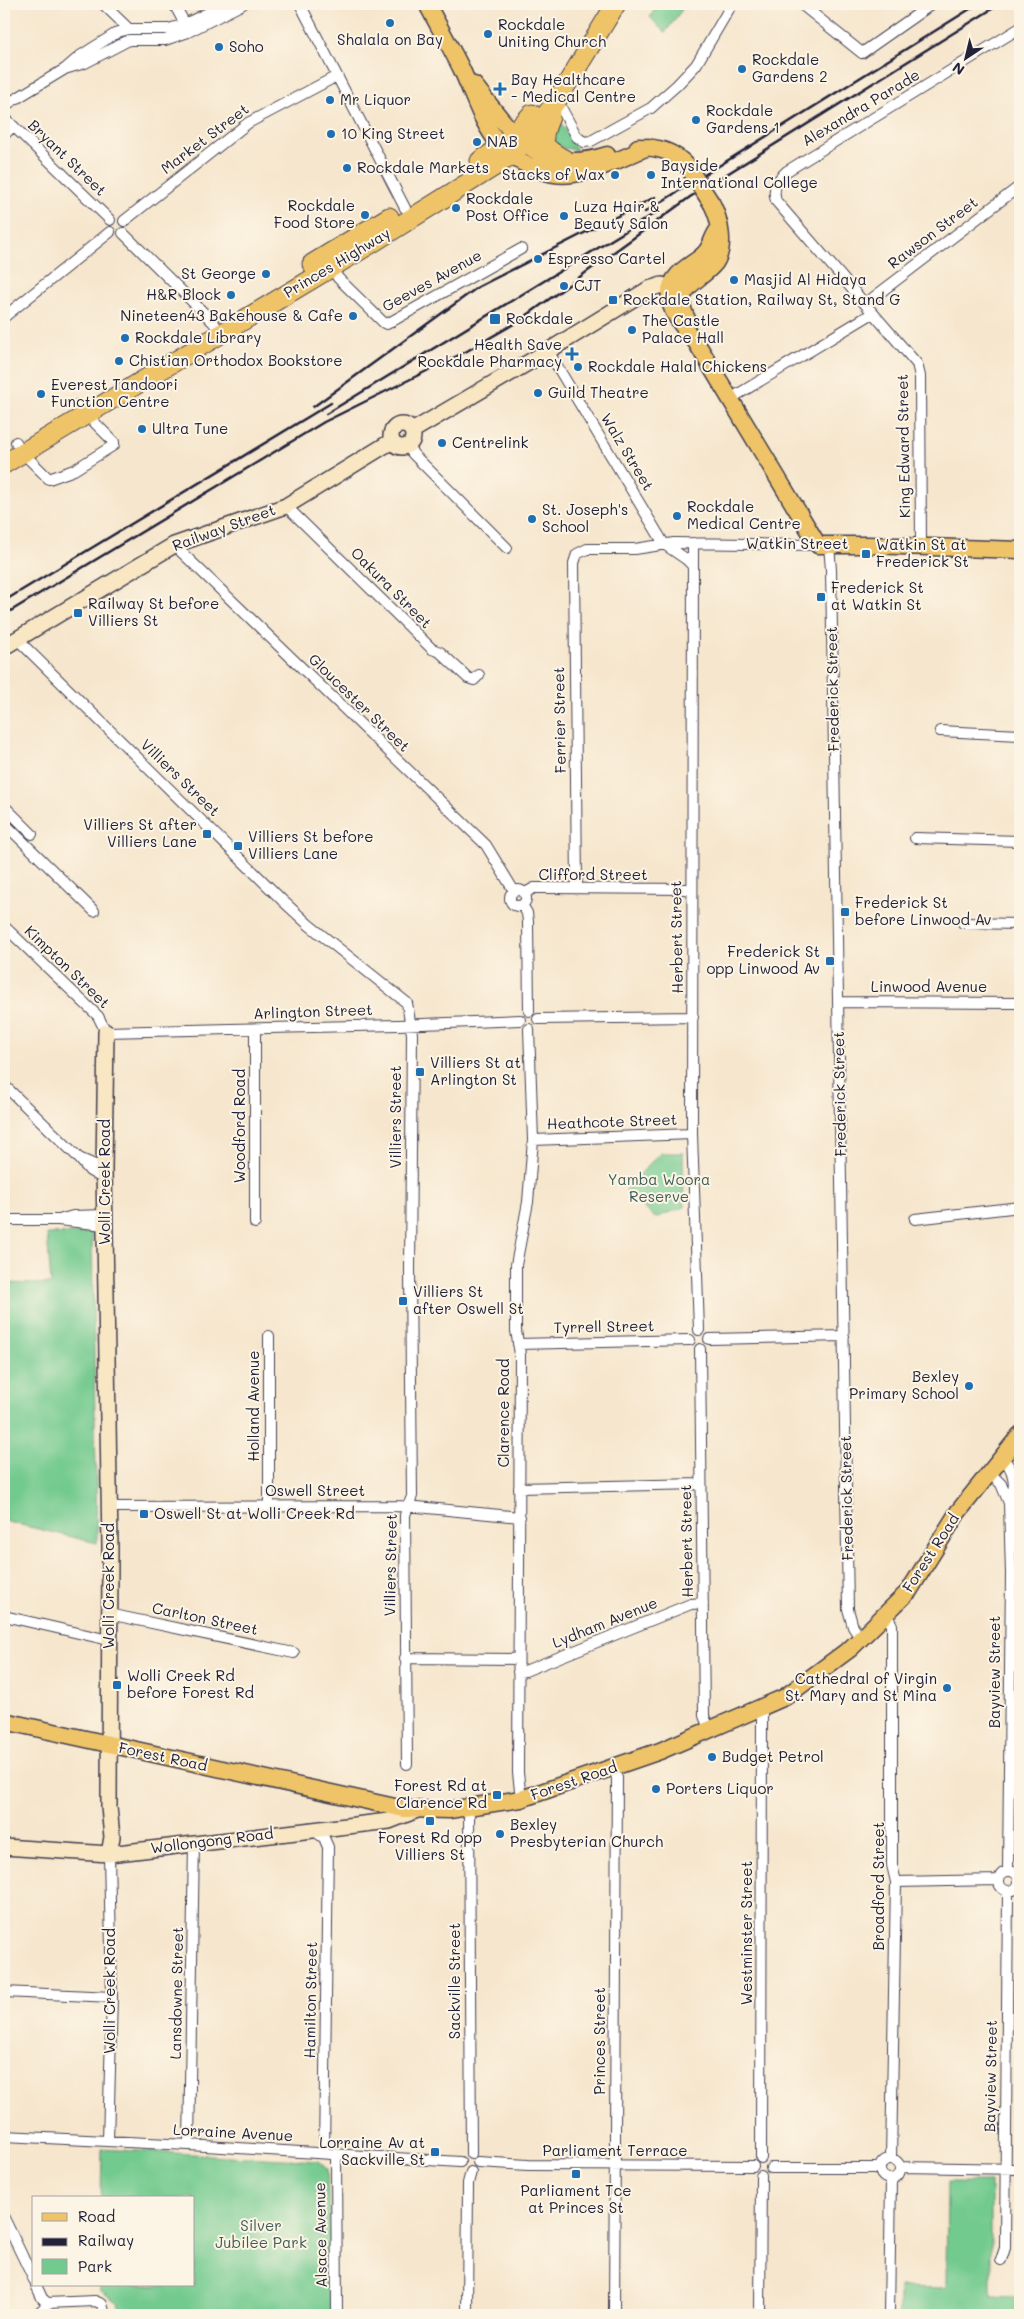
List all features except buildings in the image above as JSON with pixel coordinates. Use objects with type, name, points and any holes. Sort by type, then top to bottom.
[{"type":"highway","name":"Princes Highway","points":[[328,261],[405,208],[490,156],[512,145],[549,91],[603,4]]},
{"type":"highway","name":"Princes Highway","points":[[4,464],[14,448],[81,410],[328,261],[512,145],[557,100],[616,4]]},
{"type":"highway","points":[[557,100],[542,138],[550,151],[569,162]]},
{"type":"main road","points":[[427,4],[461,70],[512,145],[529,166],[544,172],[572,175],[597,169],[648,147]]},
{"type":"main road","points":[[512,145],[569,162],[593,159],[630,148],[648,147],[671,152],[688,167],[712,204],[717,216],[718,230],[704,254],[677,276],[677,292]]},
{"type":"main road","name":"Frederick Street","points":[[677,292],[670,303],[681,326],[696,342],[823,545]]},
{"type":"main road","name":"Watkin Street","points":[[823,545],[1020,550]]},
{"type":"main road","name":"Forest Road","points":[[4,1721],[382,1805],[436,1811],[469,1808],[521,1799],[613,1768],[710,1731],[793,1692],[861,1639],[914,1584],[958,1512],[1020,1435]]},
{"type":"street","points":[[103,4],[129,29]]},
{"type":"street","points":[[174,4],[185,24]]},
{"type":"street","points":[[4,106],[65,69],[72,62],[110,36],[129,29],[169,30],[226,4]]},
{"type":"street","points":[[65,69],[85,63],[129,40],[165,40],[188,32],[243,4]]},
{"type":"street","points":[[300,4],[405,208]]},
{"type":"street","points":[[557,100],[577,137],[584,142],[651,108],[696,65],[732,4]]},
{"type":"street","points":[[801,4],[862,54],[932,4]]},
{"type":"street","name":"Alexandra Parade","points":[[774,188],[787,171],[1020,28]]},
{"type":"street","name":"Market Street","points":[[124,220],[248,123],[337,76]]},
{"type":"street","name":"Bryant Street","points":[[4,117],[110,220]]},
{"type":"street","points":[[4,135],[13,126]]},
{"type":"street","name":"Rawson Street","points":[[864,304],[1020,186]]},
{"type":"street","name":"King Edward Street","points":[[774,188],[776,201],[914,360],[919,370],[922,469],[921,546]]},
{"type":"street","points":[[115,218],[124,220],[126,228],[123,233],[118,235],[110,232],[108,226],[110,220],[115,218]]},
{"type":"street","points":[[4,317],[110,232]]},
{"type":"street","points":[[123,233],[217,328]]},
{"type":"street","name":"Geeves Avenue","points":[[328,261],[338,278],[382,322],[387,324],[521,249]]},
{"type":"street","points":[[412,431],[649,289],[662,286],[677,292]]},
{"type":"street","points":[[730,399],[873,313]]},
{"type":"street","name":"Walz Street","points":[[548,351],[664,544]]},
{"type":"street","points":[[14,448],[50,480],[74,470],[114,445],[114,442],[81,410]]},
{"type":"street","points":[[402,425],[412,431],[413,441],[408,446],[401,448],[392,441],[391,434],[395,428],[402,425]]},
{"type":"street","name":"Railway Street","points":[[10,643],[174,545],[286,506],[392,441]]},
{"type":"street","points":[[408,446],[413,454],[507,548]]},
{"type":"street","name":"Oakura Street","points":[[286,506],[432,649],[440,652],[470,680],[474,680],[479,675]]},
{"type":"street","name":"Herbert Street","points":[[692,543],[692,1134],[699,1330]]},
{"type":"street","points":[[664,544],[686,559],[692,566]]},
{"type":"street","name":"Watkin Street","points":[[577,554],[586,549],[635,549],[664,544],[823,545]]},
{"type":"street","name":"Gloucester Street","points":[[174,545],[486,846],[514,891]]},
{"type":"street","name":"Frederick Street","points":[[823,545],[831,570],[848,1609],[853,1627],[861,1639]]},
{"type":"street","name":"Ferrier Street","points":[[577,554],[574,563],[577,887]]},
{"type":"street","name":"Villiers Street","points":[[10,643],[302,919],[402,997],[407,1003],[412,1025],[410,1268],[412,1496],[405,1515],[407,1764]]},
{"type":"street","points":[[940,731],[1020,735]]},
{"type":"street","points":[[4,806],[32,834]]},
{"type":"street","points":[[4,823],[94,911]]},
{"type":"street","points":[[914,838],[1020,841]]},
{"type":"street","name":"Clifford Street","points":[[525,894],[534,888],[691,889]]},
{"type":"street","points":[[522,890],[525,894],[526,898],[522,905],[516,905],[511,902],[510,895],[514,891],[522,890]]},
{"type":"street","points":[[522,905],[527,913],[528,922],[528,1011]]},
{"type":"street","points":[[964,923],[1020,924]]},
{"type":"street","name":"Kimpton Street","points":[[4,926],[98,1016],[106,1032]]},
{"type":"street","name":"Linwood Avenue","points":[[838,1002],[1020,1003]]},
{"type":"street","points":[[528,1011],[535,1013],[538,1019],[536,1026],[529,1029],[523,1026],[520,1020],[523,1014],[528,1011]]},
{"type":"street","points":[[538,1019],[693,1017]]},
{"type":"street","name":"Arlington Street","points":[[106,1032],[412,1025],[520,1020]]},
{"type":"street","name":"Woodford Road","points":[[255,1029],[255,1223]]},
{"type":"street","name":"Clarence Road","points":[[521,1799],[518,1772],[520,1517],[516,1265],[528,1202],[532,1140],[529,1029]]},
{"type":"street","name":"Wolli Creek Road","points":[[106,1032],[104,1174],[109,1507],[109,1807],[112,1841],[109,1854],[112,1997],[108,2141]]},
{"type":"street","points":[[4,1085],[90,1171],[104,1174]]},
{"type":"street","name":"Heathcote Street","points":[[532,1140],[692,1134]]},
{"type":"street","points":[[915,1218],[1020,1207]]},
{"type":"street","points":[[4,1220],[105,1220]]},
{"type":"street","points":[[699,1330],[706,1333],[708,1339],[706,1346],[700,1349],[693,1346],[690,1340],[692,1333],[699,1330]]},
{"type":"street","name":"Holland Avenue","points":[[269,1336],[269,1507]]},
{"type":"street","points":[[708,1339],[844,1336]]},
{"type":"street","name":"Tyrrell Street","points":[[518,1344],[690,1340]]},
{"type":"street","name":"Herbert Street","points":[[700,1349],[704,1716],[710,1731]]},
{"type":"street","name":"Bayview Street","points":[[1001,1457],[1011,1467],[1013,1473],[1014,1494],[1009,1503]]},
{"type":"street","name":"Bayview Street","points":[[989,1472],[1001,1484],[1009,1503],[1015,1573],[1008,1871]]},
{"type":"street","points":[[519,1488],[700,1484]]},
{"type":"street","name":"Oswell Street","points":[[109,1507],[407,1506],[520,1517]]},
{"type":"street","name":"Lydham Avenue","points":[[518,1672],[525,1671],[691,1604],[703,1603]]},
{"type":"street","name":"Carlton Street","points":[[109,1614],[294,1653]]},
{"type":"street","name":"Broadford Street","points":[[886,1614],[892,1625],[892,1865],[896,1882],[891,2159]]},
{"type":"street","points":[[4,1616],[109,1640]]},
{"type":"street","points":[[405,1658],[518,1659]]},
{"type":"street","name":"Westminster Street","points":[[761,2158],[762,1708]]},
{"type":"street","name":"Princes Street","points":[[613,1768],[617,1778],[614,2315]]},
{"type":"street","name":"Sackville Street","points":[[469,1808],[471,2154]]},
{"type":"street","name":"Wollongong Road","points":[[4,1847],[109,1854],[389,1821],[418,1810]]},
{"type":"street","name":"Hamilton Street","points":[[324,2153],[328,1847],[335,1828]]},
{"type":"street","points":[[312,1829],[324,1838],[328,1847]]},
{"type":"street","name":"Lansdowne Street","points":[[189,2144],[194,1843]]},
{"type":"street","points":[[1008,1871],[1015,1873],[1020,1881],[1016,1888],[1008,1891],[1001,1888],[999,1880],[1001,1875],[1008,1871]]},
{"type":"street","points":[[896,1882],[999,1880]]},
{"type":"street","name":"Bayview Street","points":[[1001,2260],[1004,2248],[1008,1891]]},
{"type":"street","points":[[4,1992],[112,1997]]},
{"type":"street","name":"Lorraine Avenue","points":[[4,2136],[189,2144],[460,2162]]},
{"type":"street","name":"Alsace Avenue","points":[[336,2154],[337,2315]]},
{"type":"street","points":[[467,2315],[468,2183],[471,2172],[477,2167],[478,2162],[476,2157],[471,2154],[462,2156],[460,2162],[463,2169],[471,2172]]},
{"type":"street","points":[[761,2158],[767,2160],[771,2168],[767,2174],[761,2176],[755,2173],[753,2166],[755,2161],[761,2158]]},
{"type":"street","points":[[891,2159],[896,2160],[900,2167],[898,2176],[891,2179],[884,2176],[880,2168],[883,2162],[891,2159]]},
{"type":"street","name":"Parliament Terrace","points":[[478,2162],[528,2166],[753,2166]]},
{"type":"street","points":[[900,2167],[1020,2169]]},
{"type":"street","points":[[771,2168],[880,2168]]},
{"type":"street","points":[[760,2315],[761,2176]]},
{"type":"street","points":[[889,2315],[891,2179]]},
{"type":"street","points":[[4,2218],[32,2276]]},
{"type":"street","points":[[36,2286],[42,2298],[47,2303],[95,2301],[102,2304],[105,2315]]},
{"type":"street","points":[[36,2315],[47,2303]]},
{"type":"green space","points":[[658,4],[686,4],[665,33],[650,17]]},
{"type":"green space","points":[[561,123],[577,150],[563,148],[555,143],[552,135]]},
{"type":"green space","name":"Yamba Woora Reserve","points":[[660,1153],[683,1153],[684,1207],[655,1218],[625,1190]]},
{"type":"green space","points":[[92,1233],[97,1543],[4,1521],[4,1283],[51,1284],[47,1234]]},
{"type":"green space","name":"Silver Jubilee Park","points":[[102,2149],[318,2161],[327,2169],[333,2315],[119,2315],[119,2304],[100,2290],[100,2286],[195,2286],[195,2196],[101,2196]]},
{"type":"green space","points":[[947,2182],[991,2182],[991,2296],[1018,2297],[1017,2315],[899,2315],[899,2287],[946,2288]]},
{"type":"railway","points":[[645,212],[978,4]]},
{"type":"railway","points":[[4,615],[324,422],[467,351],[519,321],[690,197],[1000,4]]},
{"type":"railway","points":[[313,407],[478,287],[655,197]]},
{"type":"railway","points":[[326,414],[657,212]]},
{"type":"railway","points":[[4,601],[331,403]]},
{"type":"place","name":"Shalala on Bay","points":[[390,23]]},
{"type":"place","name":"Rockdale Uniting Church","points":[[488,34]]},
{"type":"place","name":"Soho","points":[[219,47]]},
{"type":"place","name":"Rockdale Gardens 2","points":[[742,69]]},
{"type":"place","name":"Bay Healthcare - Medical Centre","points":[[500,89]]},
{"type":"place","name":"Mr Liquor","points":[[330,100]]},
{"type":"place","name":"Rockdale Gardens 1","points":[[696,120]]},
{"type":"place","name":"10 King Street","points":[[331,134]]},
{"type":"place","name":"NAB","points":[[477,142]]},
{"type":"place","name":"Rockdale Markets","points":[[347,168]]},
{"type":"place","name":"Stacks of Wax","points":[[615,175]]},
{"type":"place","name":"Bayside International College","points":[[651,175]]},
{"type":"place","name":"Rockdale Post Office","points":[[456,208]]},
{"type":"place","name":"Rockdale Food Store","points":[[365,215]]},
{"type":"place","name":"Luza Hair & Beauty Salon","points":[[564,216]]},
{"type":"place","name":"Espresso Cartel","points":[[538,259]]},
{"type":"place","name":"St George","points":[[266,274]]},
{"type":"place","name":"Masjid Al Hidaya","points":[[734,280]]},
{"type":"place","name":"CJT","points":[[564,286]]},
{"type":"place","name":"H&R Block","points":[[231,295]]},
{"type":"place","name":"Rockdale Station, Railway St, Stand G","points":[[613,300]]},
{"type":"place","name":"Nineteen43 Bakehouse & Cafe","points":[[353,316]]},
{"type":"place","name":"Rockdale","points":[[495,319]]},
{"type":"place","name":"The Castle Palace Hall","points":[[632,330]]},
{"type":"place","name":"Rockdale Library","points":[[125,338]]},
{"type":"place","name":"Health Save Rockdale Pharmacy","points":[[572,354]]},
{"type":"place","name":"Chistian Orthodox Bookstore","points":[[119,361]]},
{"type":"place","name":"Rockdale Halal Chickens","points":[[578,367]]},
{"type":"place","name":"Guild Theatre","points":[[538,393]]},
{"type":"place","name":"Everest Tandoori Function Centre","points":[[41,394]]},
{"type":"place","name":"Ultra Tune","points":[[142,429]]},
{"type":"place","name":"Centrelink","points":[[442,443]]},
{"type":"place","name":"Rockdale Medical Centre","points":[[677,516]]},
{"type":"place","name":"St. Joseph's School","points":[[532,519]]},
{"type":"place","name":"Watkin St at Frederick St","points":[[866,554]]},
{"type":"place","name":"Frederick St at Watkin St","points":[[821,597]]},
{"type":"place","name":"Railway St before Villiers St","points":[[78,613]]},
{"type":"place","name":"Villiers St after Villiers Lane","points":[[207,834]]},
{"type":"place","name":"Villiers St before Villiers Lane","points":[[238,846]]},
{"type":"place","name":"Frederick St before Linwood Av","points":[[845,912]]},
{"type":"place","name":"Frederick St opp Linwood Av","points":[[830,961]]},
{"type":"place","name":"Villiers St at Arlington St","points":[[420,1072]]},
{"type":"place","name":"Villiers St after Oswell St","points":[[403,1301]]},
{"type":"place","name":"Bexley Primary School","points":[[969,1386]]},
{"type":"place","name":"Oswell St at Wolli Creek Rd","points":[[144,1514]]},
{"type":"place","name":"Wolli Creek Rd before Forest Rd","points":[[117,1685]]},
{"type":"place","name":"Cathedral of Virgin St. Mary and St Mina","points":[[947,1688]]},
{"type":"place","name":"Budget Petrol","points":[[712,1757]]},
{"type":"place","name":"Porters Liquor","points":[[656,1789]]},
{"type":"place","name":"Forest Rd at Clarence Rd","points":[[497,1795]]},
{"type":"place","name":"Forest Rd opp Villiers St","points":[[430,1821]]},
{"type":"place","name":"Bexley Presbyterian Church","points":[[500,1834]]},
{"type":"place","name":"Lorraine Av at Sackville St","points":[[435,2152]]},
{"type":"place","name":"Parliament Tce at Princes St","points":[[576,2174]]}]
